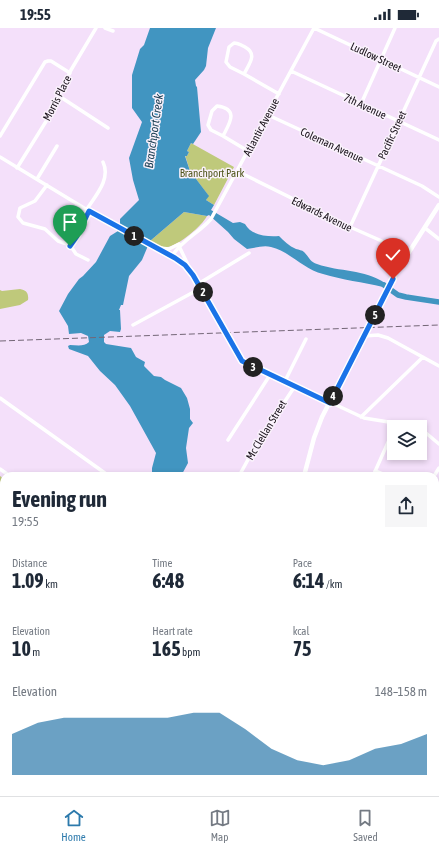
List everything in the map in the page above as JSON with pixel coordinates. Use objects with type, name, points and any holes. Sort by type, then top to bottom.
[{"type":"main road","points":[[305,472],[317,428],[391,283],[408,253],[439,205]]},
{"type":"street","name":"Morris Place","points":[[17,168],[50,115],[70,73],[96,28]]},
{"type":"street","points":[[105,28],[113,31]]},
{"type":"street","name":"Ludlow Street","points":[[314,28],[439,87]]},
{"type":"street","name":"Atlantic Avenue","points":[[172,256],[179,246],[199,231],[215,212],[314,28]]},
{"type":"street","points":[[361,104],[395,28]]},
{"type":"street","name":"Pacific Street","points":[[350,227],[435,43],[439,39]]},
{"type":"street","points":[[244,74],[252,57],[252,52],[250,49],[238,43],[234,43],[229,47],[226,62],[230,67],[279,94]]},
{"type":"street","points":[[0,136],[46,61],[51,61],[70,73]]},
{"type":"street","name":"7th Avenue","points":[[291,71],[439,140]]},
{"type":"street","points":[[59,96],[108,128]]},
{"type":"street","points":[[223,136],[232,116],[230,112],[217,106],[212,111],[208,125],[211,130],[248,151]]},
{"type":"street","name":"Coleman Avenue","points":[[268,115],[422,186],[439,197]]},
{"type":"street","points":[[38,179],[57,146]]},
{"type":"street","points":[[0,163],[1,158],[119,228],[172,256],[183,263],[193,275]]},
{"type":"street","points":[[70,246],[77,236],[88,210],[105,180],[106,173],[103,162]]},
{"type":"street","name":"Edwards Avenue","points":[[237,171],[350,227],[408,253]]},
{"type":"street","points":[[46,185],[35,201],[20,208],[18,212],[19,219],[26,224],[45,229],[58,241],[70,246],[76,254],[88,260]]},
{"type":"street","points":[[425,228],[439,239]]},
{"type":"street","points":[[155,247],[170,249],[185,240]]},
{"type":"street","points":[[179,246],[193,275],[242,361],[330,403],[361,416],[387,424]]},
{"type":"street","points":[[198,284],[249,253]]},
{"type":"street","points":[[133,325],[201,288]]},
{"type":"street","points":[[364,336],[383,336],[439,366]]},
{"type":"street","points":[[285,381],[306,339]]},
{"type":"street","points":[[361,416],[423,357]]},
{"type":"street","points":[[228,440],[270,375]]},
{"type":"street","name":"Mc Clellan Street","points":[[241,472],[256,445],[295,386]]},
{"type":"street","points":[[0,398],[103,472]]},
{"type":"street","points":[[427,433],[439,444]]},
{"type":"street","points":[[375,471],[387,444]]},
{"type":"green space","name":"Branchport Park","points":[[191,143],[234,167],[214,205],[206,200],[208,195],[190,171],[185,155],[187,156],[189,152],[187,151]]},
{"type":"green space","name":"Branchport Park","points":[[184,212],[207,216],[190,234],[173,246],[159,246],[150,241]]},
{"type":"green space","points":[[20,289],[27,292],[28,300],[20,305],[0,309],[0,290]]},
{"type":"water","name":"Branchport Creek","points":[[150,28],[216,28],[208,48],[206,66],[195,80],[201,132],[193,144],[191,143],[187,151],[189,152],[187,156],[185,156],[190,171],[209,196],[206,200],[214,205],[211,210],[233,223],[240,222],[245,224],[255,233],[264,236],[279,236],[291,246],[303,251],[311,261],[315,263],[326,267],[369,275],[385,283],[383,287],[316,272],[284,252],[268,246],[247,249],[234,239],[209,215],[207,216],[184,212],[150,241],[142,260],[129,276],[123,305],[121,305],[119,310],[120,332],[110,331],[104,335],[104,342],[106,344],[131,348],[136,357],[145,362],[144,366],[154,376],[161,377],[181,388],[187,398],[190,409],[190,419],[193,423],[189,428],[186,448],[188,463],[183,472],[152,472],[156,453],[130,406],[115,385],[100,371],[88,356],[69,349],[68,346],[70,345],[87,344],[89,342],[88,336],[81,333],[69,334],[68,326],[59,311],[68,294],[79,279],[96,262],[110,236],[118,231],[120,219],[139,200],[133,180],[129,158],[142,122],[132,108],[132,75],[140,49],[144,45]]},
{"type":"waterway","points":[[384,285],[398,295],[439,302]]},
{"type":"railway","points":[[0,341],[439,325]]},
{"type":"route","points":[[70,246],[75,240],[89,211],[175,258],[185,265],[193,275],[242,361],[330,403],[393,279]]}]
